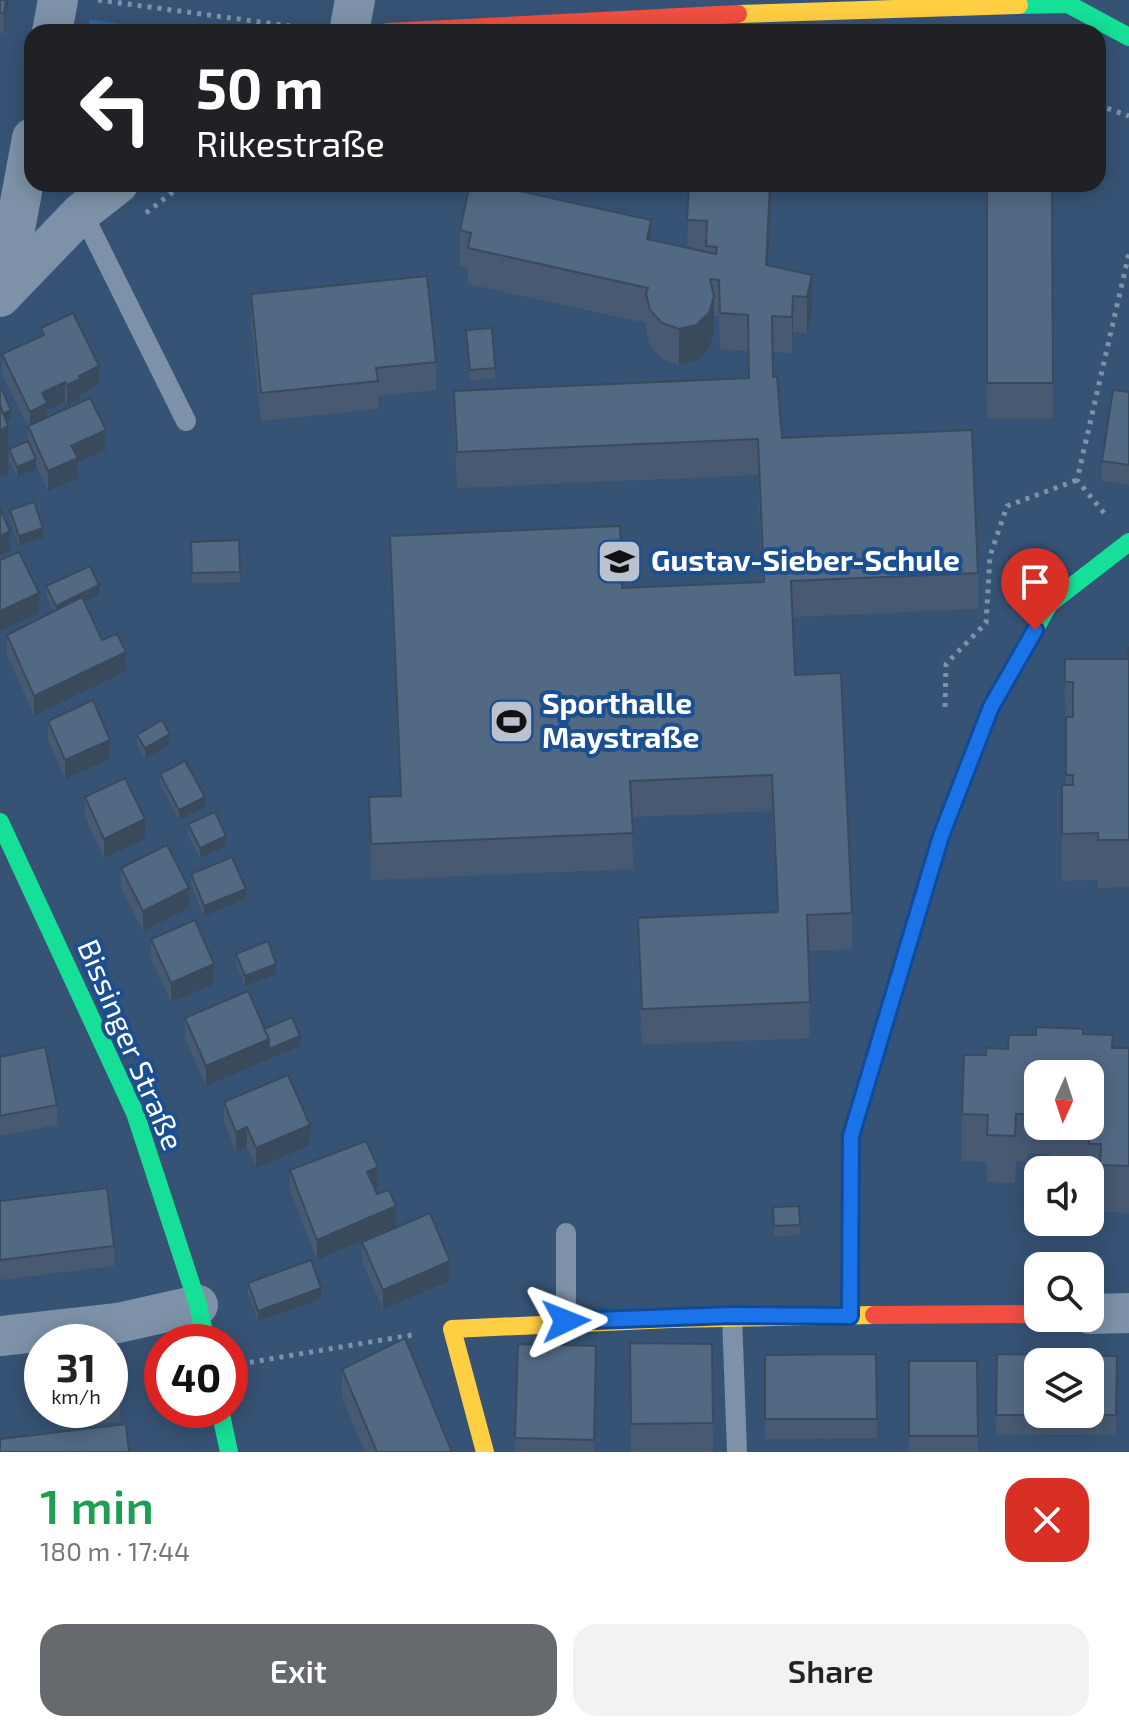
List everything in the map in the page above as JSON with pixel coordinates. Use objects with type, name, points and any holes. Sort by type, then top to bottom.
[{"type":"street","points":[[54,24],[58,0]]},
{"type":"street","points":[[338,24],[355,0]]},
{"type":"street","points":[[490,24],[706,7],[1068,4],[1105,24]]},
{"type":"street","points":[[1106,25],[1129,37]]},
{"type":"street","points":[[2,296],[24,180]]},
{"type":"street","points":[[2,296],[82,212],[108,192]]},
{"type":"street","points":[[850,1316],[851,1136],[941,836],[991,707],[1049,604],[1128,542]]},
{"type":"street","name":"Bissinger Straße","points":[[0,822],[135,1113],[202,1324]]},
{"type":"street","points":[[1104,1314],[1129,1313]]},
{"type":"street","points":[[485,1452],[452,1329],[732,1315],[1024,1314]]},
{"type":"street","points":[[0,1336],[118,1323],[202,1324]]},
{"type":"street","points":[[224,1428],[229,1452]]},
{"type":"lane","points":[[82,212],[186,421]]},
{"type":"lane","points":[[566,1233],[566,1321]]},
{"type":"lane","points":[[732,1315],[737,1452]]},
{"type":"path","points":[[98,0],[280,24]]},
{"type":"path","points":[[1106,108],[1129,116]]},
{"type":"path","points":[[1077,480],[1129,253]]},
{"type":"path","points":[[1077,480],[1128,542]]},
{"type":"path","points":[[945,711],[946,664],[986,623],[990,556],[1007,506],[1077,480]]},
{"type":"path","points":[[248,1362],[452,1329]]},
{"type":"shaded area","points":[[90,19],[120,24],[89,24]]},
{"type":"building","points":[[0,0],[6,0],[4,14],[0,13]]},
{"type":"building","points":[[468,192],[524,192],[651,220],[647,239],[716,254],[717,247],[706,246],[707,221],[687,220],[689,192],[770,192],[766,265],[812,275],[807,297],[793,296],[792,317],[772,316],[773,377],[777,376],[782,438],[972,430],[978,573],[791,581],[795,675],[841,673],[852,913],[807,915],[810,1002],[642,1009],[638,918],[778,912],[772,775],[630,781],[633,833],[371,844],[369,797],[401,796],[390,536],[620,526],[622,588],[764,582],[758,439],[457,452],[454,391],[749,378],[748,315],[720,313],[719,280],[710,279],[714,296],[709,313],[696,325],[679,329],[662,323],[650,310],[646,293],[648,288],[468,248],[471,233],[460,230]]},
{"type":"building","points":[[987,192],[1052,192],[1053,383],[987,383]]},
{"type":"building","points":[[427,276],[436,362],[376,368],[378,381],[261,393],[251,294]]},
{"type":"building","points":[[73,313],[99,366],[79,376],[80,379],[42,393],[47,403],[30,412],[2,354],[44,335],[41,328]]},
{"type":"building","points":[[492,328],[495,368],[470,370],[466,330]]},
{"type":"building","points":[[0,385],[11,410],[3,414],[0,405]]},
{"type":"building","points":[[1113,390],[1129,392],[1129,465],[1102,461]]},
{"type":"building","points":[[90,398],[106,430],[71,446],[78,458],[48,471],[28,426]]},
{"type":"building","points":[[0,405],[8,426],[0,430]]},
{"type":"building","points":[[28,441],[36,459],[17,467],[9,449]]},
{"type":"building","points":[[34,502],[43,528],[19,536],[10,510]]},
{"type":"building","points":[[0,509],[10,531],[0,536]]},
{"type":"building","points":[[239,540],[240,572],[192,573],[191,542]]},
{"type":"building","points":[[19,552],[39,593],[0,611],[0,560]]},
{"type":"building","points":[[90,566],[99,585],[56,606],[46,586]]},
{"type":"building","points":[[82,597],[102,640],[117,634],[126,652],[34,696],[7,635]]},
{"type":"building","points":[[1127,648],[1129,840],[1098,840],[1098,833],[1062,834],[1062,785],[1073,785],[1073,775],[1066,775],[1066,717],[1073,717],[1073,682],[1065,682],[1065,659],[1127,659]]},
{"type":"building","points":[[93,700],[110,740],[65,760],[48,721]]},
{"type":"building","points":[[162,720],[170,734],[145,748],[137,735]]},
{"type":"building","points":[[185,761],[205,797],[179,810],[160,774]]},
{"type":"building","points":[[125,778],[145,819],[104,839],[85,797]]},
{"type":"building","points":[[215,812],[226,836],[200,848],[188,824]]},
{"type":"building","points":[[167,845],[189,888],[143,911],[121,868]]},
{"type":"building","points":[[232,857],[246,889],[204,906],[191,874]]},
{"type":"building","points":[[195,920],[214,964],[171,983],[151,939]]},
{"type":"building","points":[[268,941],[276,964],[245,976],[236,954]]},
{"type":"building","points":[[248,991],[269,1039],[206,1066],[185,1018]]},
{"type":"building","points":[[292,1017],[300,1036],[269,1049],[269,1039],[264,1029]]},
{"type":"building","points":[[1036,1027],[1083,1029],[1083,1034],[1113,1035],[1112,1048],[1129,1048],[1129,1166],[1104,1165],[1101,1144],[1089,1144],[1089,1140],[1104,1140],[1104,1060],[1024,1060],[1024,1114],[1016,1114],[1015,1136],[987,1135],[988,1115],[962,1114],[964,1055],[986,1055],[986,1048],[1008,1049],[1009,1035],[1036,1035]]},
{"type":"building","points":[[45,1047],[57,1105],[0,1116],[0,1057]]},
{"type":"building","points":[[288,1075],[310,1125],[256,1148],[247,1127],[236,1132],[224,1102]]},
{"type":"building","points":[[366,1141],[378,1167],[367,1172],[377,1194],[389,1190],[396,1206],[317,1240],[290,1170]]},
{"type":"building","points":[[107,1188],[114,1246],[0,1260],[0,1201]]},
{"type":"building","points":[[799,1206],[800,1225],[774,1226],[773,1207]]},
{"type":"building","points":[[430,1213],[450,1261],[383,1290],[362,1242]]},
{"type":"building","points":[[311,1260],[321,1288],[258,1311],[248,1283]]},
{"type":"building","points":[[405,1338],[452,1452],[377,1452],[342,1369]]},
{"type":"building","points":[[630,1343],[712,1344],[713,1423],[631,1424]]},
{"type":"building","points":[[518,1344],[596,1346],[594,1440],[515,1438]]},
{"type":"building","points":[[876,1354],[877,1419],[765,1419],[765,1355]]},
{"type":"building","points":[[997,1354],[1024,1354],[1024,1415],[996,1415]]},
{"type":"building","points":[[1104,1356],[1117,1356],[1116,1415],[1104,1415]]},
{"type":"building","points":[[909,1361],[977,1361],[978,1436],[909,1436]]},
{"type":"building","points":[[92,1428],[126,1428],[129,1452],[0,1452],[0,1439]]},
{"type":"traffic: fast","points":[[1019,5],[1068,4],[1105,24]]},
{"type":"traffic: fast","points":[[1106,25],[1129,37]]},
{"type":"traffic: fast","points":[[850,1316],[851,1136],[941,836],[991,707],[1049,604],[1129,542]]},
{"type":"traffic: fast","points":[[0,822],[135,1113],[202,1324]]},
{"type":"traffic: fast","points":[[224,1428],[229,1452]]},
{"type":"traffic: slow","points":[[738,14],[1019,5]]},
{"type":"traffic: slow","points":[[485,1452],[452,1329],[671,1319],[874,1315]]},
{"type":"traffic: jam","points":[[544,24],[738,14]]},
{"type":"traffic: jam","points":[[874,1315],[1024,1314]]},
{"type":"place","name":"Gustav-Sieber-Schule","points":[[620,561]]},
{"type":"place","name":"Sporthalle Maystraße","points":[[511,721]]},
{"type":"route","points":[[566,1321],[732,1315],[850,1316],[851,1136],[941,836],[991,707],[1035,630]]}]
